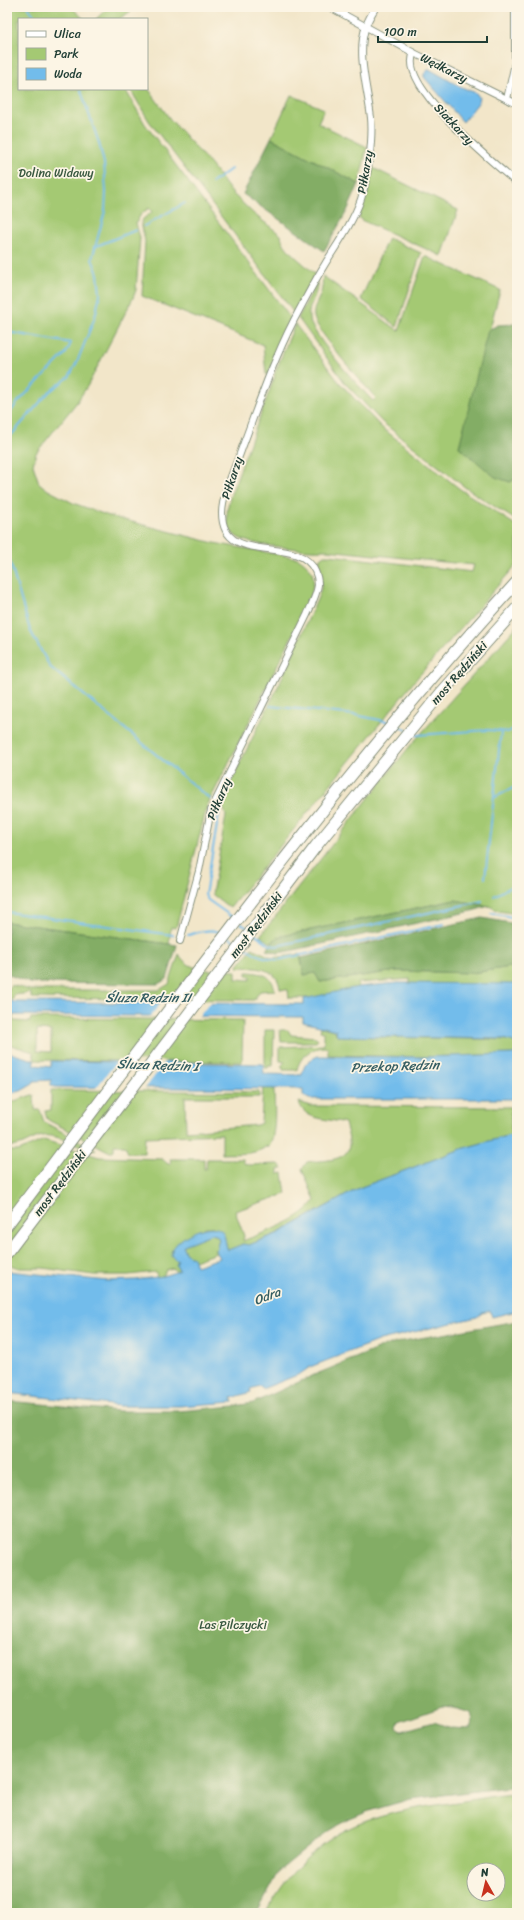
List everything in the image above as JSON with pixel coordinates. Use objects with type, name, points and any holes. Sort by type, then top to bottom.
[{"type":"highway","name":"most Rędziński","points":[[7,1225],[313,823],[418,693],[517,582]]},
{"type":"highway","name":"most Rędziński","points":[[7,1253],[316,846],[441,692],[517,608]]},
{"type":"street","name":"Wędkarzy","points":[[330,7],[414,53],[517,104]]},
{"type":"street","name":"Piłkarzy","points":[[180,941],[199,871],[211,810],[307,615],[318,583],[314,568],[308,560],[300,555],[250,547],[240,543],[232,537],[225,528],[222,513],[225,497],[244,444],[287,335],[317,276],[352,219],[363,191],[371,130],[363,57],[363,41],[366,26],[376,7]]},
{"type":"street","points":[[507,99],[515,63],[515,7]]},
{"type":"street","name":"Siatkarzy","points":[[414,53],[411,61],[416,74],[435,106],[451,125],[472,145],[517,183]]},
{"type":"green space","name":"Dolina Widawy","points":[[7,7],[71,7],[83,18],[18,18],[18,90],[126,90],[145,124],[291,319],[268,375],[266,374],[263,345],[142,296],[145,241],[141,223],[143,219],[152,212],[149,208],[141,214],[136,223],[140,238],[136,290],[133,298],[88,385],[77,402],[36,453],[33,465],[39,483],[48,490],[73,503],[109,516],[214,543],[298,558],[305,563],[312,573],[313,585],[307,606],[207,806],[176,928],[171,927],[169,944],[7,922]]},
{"type":"green space","points":[[108,7],[137,7],[120,18],[97,18]]},
{"type":"green space","points":[[148,88],[170,119],[212,166],[232,193],[255,215],[281,235],[282,240],[289,251],[315,274],[294,313],[149,121],[131,90],[148,90]]},
{"type":"green space","points":[[291,95],[324,109],[318,123],[367,147],[359,184],[271,138]]},
{"type":"green space","points":[[271,138],[359,184],[347,211],[324,251],[243,194]]},
{"type":"green space","points":[[371,167],[458,210],[442,256],[361,220],[358,215],[364,200]]},
{"type":"green space","points":[[388,238],[421,253],[397,327],[361,299]]},
{"type":"green space","points":[[425,256],[500,290],[459,447],[510,482],[517,478],[517,521],[466,488],[382,422],[345,383],[298,318],[317,282],[316,291],[309,313],[312,326],[337,361],[373,401],[376,398],[332,346],[323,334],[314,317],[314,310],[321,292],[323,276],[399,331]]},
{"type":"green space","points":[[295,324],[338,381],[381,427],[460,489],[517,526],[517,564],[417,678],[230,908],[212,894],[226,816],[224,809],[219,805],[276,691],[321,590],[319,567],[320,558],[324,555],[329,555],[472,572],[474,565],[273,546],[240,539],[229,528],[227,520],[231,494],[275,376],[274,375]]},
{"type":"green space","points":[[514,324],[517,326],[517,478],[510,482],[495,477],[459,447],[488,330],[498,325]]},
{"type":"green space","points":[[517,626],[517,914],[499,911],[489,906],[455,900],[278,937],[271,943],[260,936],[409,747]]},
{"type":"green space","points":[[455,900],[489,906],[294,950],[278,953],[266,950],[277,937]]},
{"type":"green space","points":[[482,918],[517,924],[517,966],[472,973],[396,971],[320,982],[315,973],[304,975],[301,958]]},
{"type":"green space","points":[[7,922],[177,945],[167,979],[158,984],[30,983],[7,974]]},
{"type":"green space","points":[[252,948],[273,958],[300,954],[304,975],[315,973],[320,982],[396,971],[472,973],[517,966],[517,984],[410,984],[410,979],[358,983],[358,987],[312,998],[289,998],[288,990],[280,989],[278,981],[270,972],[258,968],[237,967]]},
{"type":"green space","points":[[179,954],[189,965],[196,968],[204,970],[236,971],[236,979],[250,980],[251,976],[247,976],[247,972],[265,975],[274,985],[275,990],[260,991],[254,1000],[31,998],[31,993],[14,995],[13,1000],[7,998],[7,992],[11,985],[30,990],[159,990],[169,984]]},
{"type":"green space","points":[[13,1015],[13,1021],[30,1022],[31,1018],[243,1020],[242,1062],[35,1060],[33,1052],[8,1044],[7,1051],[7,1016]],"holes":[[[37,1030],[51,1031],[51,1052],[37,1051]]]},
{"type":"green space","points":[[321,1027],[335,1030],[337,1036],[511,1040],[517,1043],[517,1052],[513,1054],[424,1057],[328,1055],[328,1048],[323,1047],[313,1050],[304,1056],[298,1065],[297,1070],[283,1070],[283,1067],[281,1066],[285,1062],[280,1061],[280,1047],[324,1045],[324,1032],[320,1031]]},
{"type":"green space","points":[[265,1030],[274,1030],[273,1066],[268,1066],[268,1068],[265,1068]]},
{"type":"green space","points":[[280,1030],[288,1030],[291,1035],[316,1037],[318,1040],[316,1042],[281,1042]]},
{"type":"green space","points":[[263,1088],[274,1088],[275,1120],[273,1136],[267,1148],[267,1146],[251,1153],[222,1154],[222,1134],[145,1137],[144,1153],[128,1153],[125,1145],[114,1145],[114,1150],[110,1152],[50,1121],[47,1119],[45,1111],[51,1110],[51,1090],[259,1092],[259,1097],[185,1097],[186,1131],[257,1125],[261,1123]]},
{"type":"green space","points":[[34,1095],[35,1110],[40,1110],[44,1122],[96,1150],[95,1151],[61,1138],[47,1136],[37,1137],[17,1146],[7,1146],[7,1097],[9,1103]]},
{"type":"green space","points":[[299,1102],[310,1106],[511,1107],[511,1135],[464,1148],[359,1188],[278,1233],[249,1245],[242,1244],[228,1251],[224,1236],[213,1227],[204,1227],[200,1231],[183,1238],[176,1245],[171,1251],[178,1260],[177,1267],[179,1271],[176,1272],[173,1268],[166,1270],[163,1276],[157,1277],[156,1272],[128,1275],[94,1275],[43,1268],[19,1268],[7,1264],[7,1151],[19,1151],[44,1140],[99,1157],[162,1159],[168,1164],[171,1163],[170,1159],[204,1159],[204,1169],[206,1169],[207,1159],[243,1159],[244,1163],[249,1165],[279,1164],[283,1169],[278,1169],[278,1174],[283,1173],[286,1194],[235,1211],[244,1236],[243,1241],[283,1225],[302,1214],[315,1200],[302,1169],[307,1162],[341,1157],[349,1148],[349,1139],[345,1123],[312,1116],[306,1113]]},
{"type":"green space","points":[[211,1234],[216,1235],[219,1239],[217,1249],[214,1250],[216,1253],[194,1261],[185,1253],[183,1247],[186,1244]]},
{"type":"green space","name":"Las Pilczycki","points":[[517,1321],[517,1786],[411,1799],[369,1811],[350,1819],[328,1831],[280,1870],[257,1913],[7,1913],[7,1401],[119,1411],[179,1411],[234,1406],[253,1403],[314,1375],[382,1347],[403,1341]],"holes":[[[442,1707],[454,1708],[471,1713],[473,1721],[470,1729],[451,1728],[434,1722],[402,1731],[397,1728],[399,1722]]]},
{"type":"green space","points":[[517,1794],[517,1913],[266,1913],[282,1886],[292,1874],[316,1850],[328,1840],[342,1832],[368,1820],[405,1810],[487,1797]]},
{"type":"water","points":[[429,69],[459,86],[476,93],[479,97],[478,103],[463,122],[424,77],[424,74]]},
{"type":"water","points":[[398,983],[517,984],[517,1043],[503,1039],[337,1036],[336,1030],[303,1022],[303,1017],[7,1016],[7,1000],[14,1002],[304,1004],[304,999],[358,987]]},
{"type":"water","points":[[7,1052],[34,1060],[35,1065],[51,1067],[51,1061],[263,1064],[264,1074],[302,1075],[307,1063],[318,1056],[424,1057],[513,1054],[517,1052],[517,1099],[309,1099],[303,1095],[303,1089],[55,1087],[51,1085],[51,1080],[34,1081],[33,1084],[21,1091],[7,1094]]},
{"type":"water","name":"Odra","points":[[511,1135],[512,1139],[517,1137],[517,1311],[492,1317],[490,1311],[482,1313],[477,1317],[380,1340],[310,1367],[300,1374],[262,1389],[260,1386],[250,1389],[251,1392],[232,1398],[233,1402],[179,1406],[120,1406],[7,1393],[7,1271],[108,1281],[136,1280],[163,1276],[179,1271],[176,1265],[178,1260],[175,1260],[171,1255],[173,1249],[177,1243],[192,1233],[208,1228],[215,1228],[223,1232],[228,1250],[243,1244],[249,1245],[279,1233],[359,1188],[464,1148]],"holes":[[[211,1234],[216,1235],[219,1239],[216,1251],[220,1258],[196,1266],[193,1258],[185,1253],[183,1247],[186,1244]]]},
{"type":"pier","points":[[162,1001],[211,1001],[198,1018],[149,1018]]},
{"type":"pier","points":[[118,1060],[166,1061],[144,1090],[95,1089]]},
{"type":"waterway","points":[[28,7],[36,18]]},
{"type":"waterway","points":[[7,440],[49,392],[69,377],[77,362],[95,317],[100,294],[98,274],[92,259],[105,211],[106,192],[104,163],[99,143],[81,91]]},
{"type":"waterway","points":[[212,183],[231,169]]},
{"type":"waterway","points":[[144,226],[185,203]]},
{"type":"waterway","points":[[94,247],[136,230]]},
{"type":"waterway","points":[[7,332],[71,343],[66,353],[17,403],[7,417]]},
{"type":"waterway","points":[[7,552],[30,630],[50,667],[210,799]]},
{"type":"waterway","points":[[270,706],[355,715],[390,722]]},
{"type":"waterway","points":[[398,726],[407,730]]},
{"type":"waterway","points":[[414,733],[417,735],[488,730],[508,732],[517,727]]},
{"type":"waterway","points":[[485,878],[501,732]]},
{"type":"waterway","points":[[495,797],[517,786]]},
{"type":"waterway","points":[[219,813],[205,895],[208,900],[235,919]]},
{"type":"waterway","points":[[494,896],[517,883]]},
{"type":"waterway","points":[[254,933],[270,945],[276,946],[482,901]]},
{"type":"waterway","points":[[7,912],[173,935]]},
{"type":"waterway","points":[[491,913],[517,918]]},
{"type":"waterway","points":[[240,923],[249,929]]},
{"type":"waterway","points":[[244,947],[260,956],[278,960],[444,924]]},
{"type":"waterway","points":[[188,935],[210,930],[223,934]]},
{"type":"waterway","points":[[228,937],[238,943]]},
{"type":"water label","name":"Śluza Rędzin II","points":[[148,997]]},
{"type":"water label","name":"Śluza Rędzin I","points":[[158,1065]]},
{"type":"water label","name":"Przekop Rędzin","points":[[395,1066]]}]
